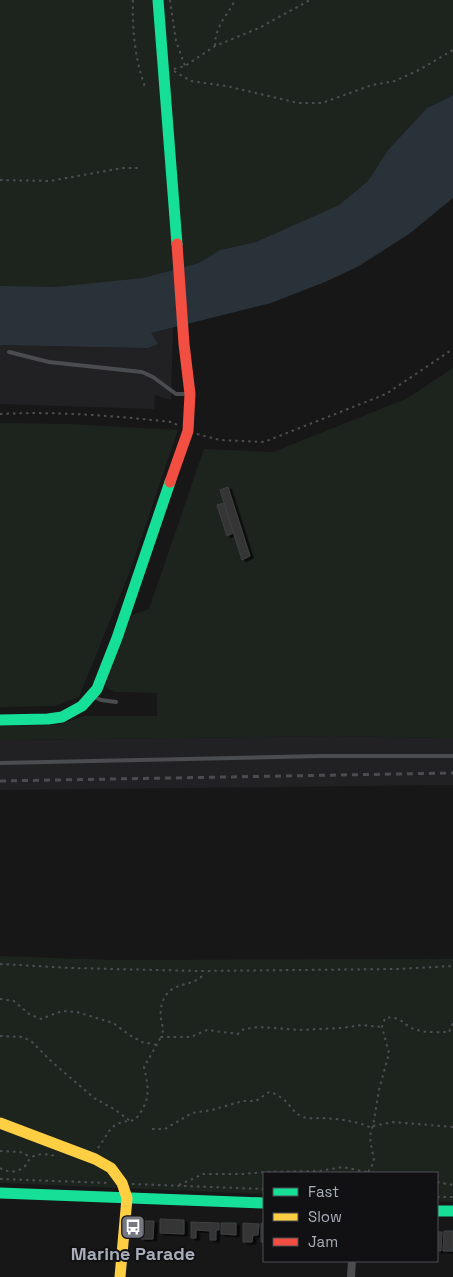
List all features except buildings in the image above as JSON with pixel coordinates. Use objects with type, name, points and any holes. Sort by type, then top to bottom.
[{"type":"street","points":[[0,720],[62,717],[82,706],[92,696],[117,638],[188,432],[190,394],[160,85],[158,0]]},
{"type":"street","points":[[0,1123],[91,1158],[111,1168],[122,1183],[127,1198],[120,1277]]},
{"type":"street","points":[[0,1193],[263,1203]]},
{"type":"street","points":[[438,1210],[453,1211]]},
{"type":"street","points":[[351,1277],[352,1262]]},
{"type":"lane","points":[[9,352],[49,362],[142,372],[153,377],[176,394],[190,394]]},
{"type":"lane","points":[[92,696],[116,702]]},
{"type":"lane","points":[[0,763],[312,756],[453,756]]},
{"type":"path","points":[[133,0],[134,39],[140,72],[145,87]]},
{"type":"path","points":[[170,0],[176,41],[184,66]]},
{"type":"path","points":[[215,46],[215,38],[220,21],[235,0]]},
{"type":"path","points":[[310,0],[259,28],[215,46],[184,66],[171,70],[191,82],[226,86],[298,103],[322,103],[372,85],[395,80],[419,70],[453,50]]},
{"type":"path","points":[[0,180],[50,180],[122,168],[139,168]]},
{"type":"path","points":[[0,414],[60,414],[172,422],[188,432],[220,440],[264,442],[386,394],[453,350]]},
{"type":"path","points":[[0,964],[199,971],[397,969],[453,966]]},
{"type":"path","points":[[91,1158],[110,1128],[122,1122],[135,1120],[147,1100],[149,1090],[144,1067],[157,1045],[164,1028],[161,1018],[164,999],[168,991],[197,981],[202,976]]},
{"type":"path","points":[[0,999],[14,1001],[29,1014],[41,1020],[62,1011],[77,1012],[95,1017],[113,1023],[142,1042],[157,1045]]},
{"type":"path","points":[[266,1172],[319,1171],[343,1167],[368,1172],[374,1162],[370,1140],[379,1090],[389,1053],[382,1027],[385,1018],[400,1019],[416,1030],[449,1032],[453,1023]]},
{"type":"path","points":[[161,1037],[191,1037],[206,1030],[238,1034],[244,1029],[260,1027],[299,1030],[362,1025],[382,1027]]},
{"type":"path","points":[[0,1036],[23,1037],[32,1042],[94,1098],[129,1120]]},
{"type":"path","points":[[152,1130],[165,1129],[192,1113],[212,1110],[243,1101],[256,1101],[269,1092],[279,1095],[298,1115],[305,1119],[311,1117],[340,1119],[372,1127],[392,1122],[453,1127]]},
{"type":"path","points":[[0,1151],[20,1152],[32,1157]]},
{"type":"path","points":[[0,1168],[11,1172],[23,1168],[32,1157],[42,1154],[57,1156]]},
{"type":"path","points":[[11,1172],[11,1179]]},
{"type":"path","points":[[177,1186],[203,1174],[263,1172]]},
{"type":"path","points":[[108,1178],[109,1183]]},
{"type":"path","points":[[0,1179],[263,1189]]},
{"type":"path","points":[[438,1182],[453,1185]]},
{"type":"path","points":[[438,1197],[453,1197]]},
{"type":"shaded area","points":[[0,0],[453,0],[453,94],[427,108],[388,150],[368,181],[339,205],[256,242],[220,250],[199,263],[143,278],[150,333],[158,344],[148,348],[0,345]]},
{"type":"shaded area","points":[[453,94],[453,198],[409,234],[359,266],[325,282],[271,303],[151,333],[158,344],[148,348],[0,345],[0,286],[56,287],[143,278],[199,263],[220,250],[256,242],[339,205],[368,181],[388,150],[427,108]]},
{"type":"shaded area","points":[[173,328],[171,400],[155,395],[154,409],[0,404],[0,345],[148,348],[150,333]]},
{"type":"shaded area","points":[[453,368],[453,738],[330,736],[0,740],[0,726],[57,725],[84,716],[157,716],[157,693],[115,692],[105,687],[132,615],[149,609],[204,449],[273,452],[408,398]]},
{"type":"shaded area","points":[[0,423],[69,424],[178,430],[130,571],[79,697],[55,706],[0,707]]},
{"type":"shaded area","points":[[330,736],[453,738],[453,785],[0,790],[0,740]]},
{"type":"shaded area","points":[[0,956],[113,960],[453,959],[453,1202],[438,1201],[438,1172],[263,1172],[263,1194],[0,1183]]},
{"type":"railway","points":[[0,781],[453,773]]},
{"type":"traffic: fast","points":[[158,0],[177,244]]},
{"type":"traffic: fast","points":[[0,720],[62,717],[82,706],[97,689],[117,638],[170,482]]},
{"type":"traffic: fast","points":[[0,1193],[263,1203]]},
{"type":"traffic: fast","points":[[438,1211],[453,1211]]},
{"type":"traffic: slow","points":[[0,1123],[95,1159],[111,1168],[122,1183],[127,1198],[120,1277]]},
{"type":"traffic: jam","points":[[170,482],[188,431],[190,394],[184,344],[177,244]]},
{"type":"place","name":"Marine Parade","points":[[133,1227]]}]
